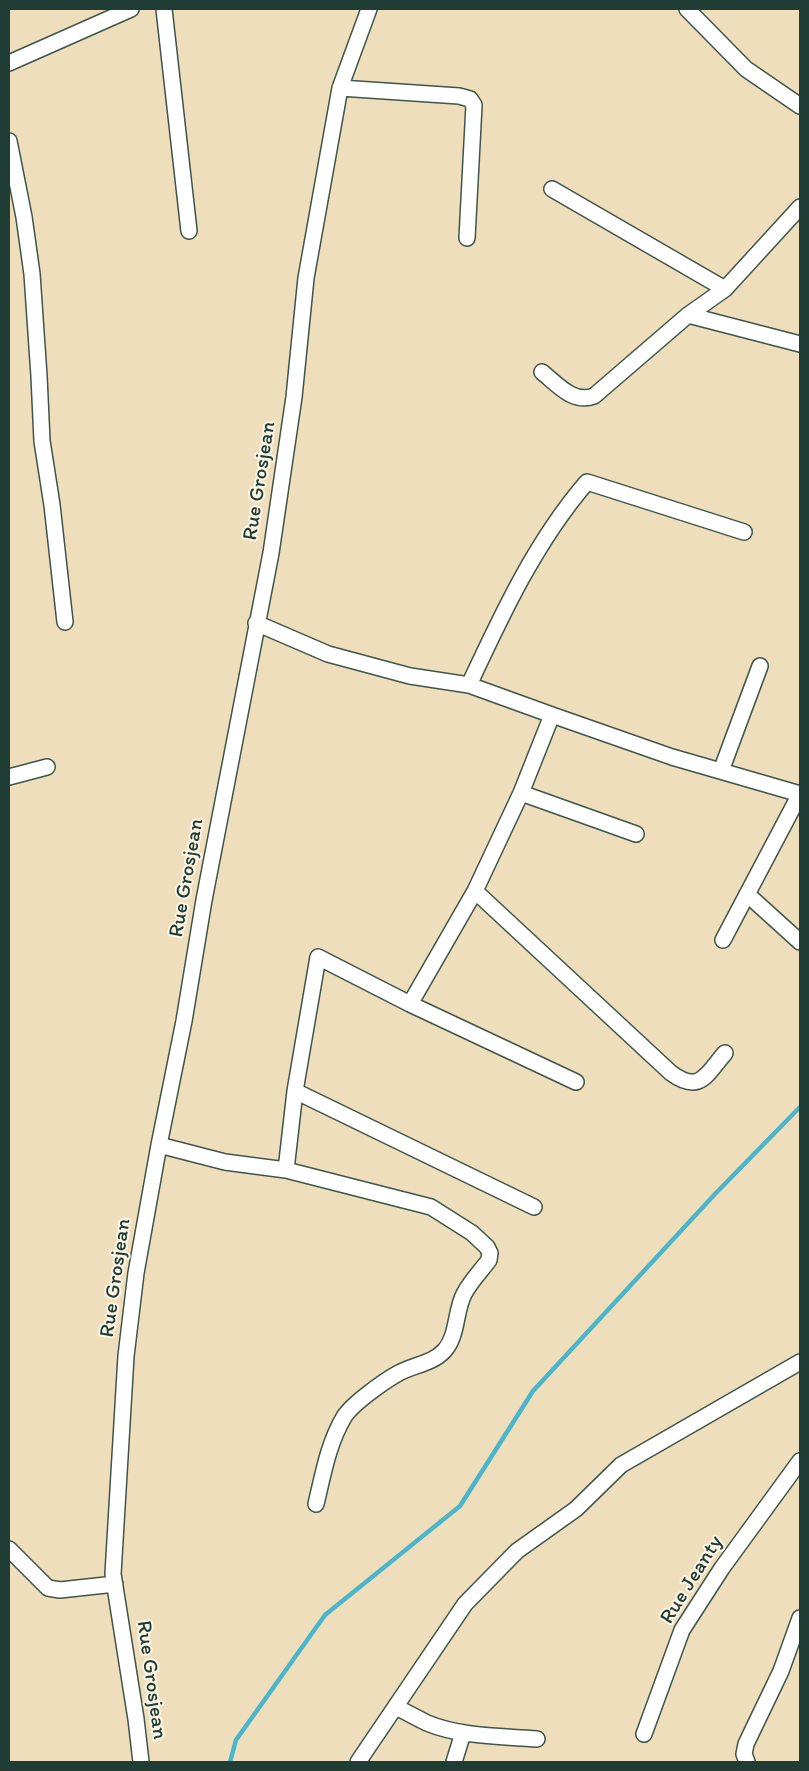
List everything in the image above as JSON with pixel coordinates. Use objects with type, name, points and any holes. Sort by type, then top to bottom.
[{"type":"street","points":[[9,63],[130,9]]},
{"type":"street","points":[[164,9],[189,231]]},
{"type":"street","name":"Rue Grosjean","points":[[141,1762],[113,1574],[126,1356],[136,1273],[158,1146],[184,1021],[204,900],[271,553],[294,397],[306,278],[340,88],[369,9]]},
{"type":"street","points":[[687,9],[746,69],[800,106]]},
{"type":"street","points":[[340,88],[458,96],[470,99],[474,105],[467,238]]},
{"type":"street","points":[[9,140],[24,217],[32,274],[42,440],[55,525],[65,622]]},
{"type":"street","points":[[552,189],[725,289]]},
{"type":"street","points":[[542,372],[570,395],[579,399],[594,396],[688,314],[725,289],[800,207]]},
{"type":"street","points":[[688,314],[800,344]]},
{"type":"street","points":[[469,685],[527,567],[575,497],[588,482],[744,532]]},
{"type":"street","points":[[256,623],[328,654],[410,676],[469,685],[672,758],[800,794],[722,940]]},
{"type":"street","points":[[721,771],[760,666]]},
{"type":"street","points":[[410,1004],[475,891],[521,793],[552,716]]},
{"type":"street","points":[[9,777],[47,767]]},
{"type":"street","points":[[521,793],[636,834]]},
{"type":"street","points":[[475,891],[664,1066],[683,1081],[690,1083],[704,1078],[725,1053]]},
{"type":"street","points":[[747,894],[800,942]]},
{"type":"street","points":[[286,1170],[295,1090],[318,957],[410,1004],[576,1082]]},
{"type":"street","points":[[295,1090],[534,1207]]},
{"type":"street","points":[[158,1146],[225,1162],[286,1170],[431,1207],[472,1233],[487,1247],[490,1254],[489,1260],[464,1294],[453,1335],[447,1349],[438,1357],[411,1366],[395,1374],[359,1401],[344,1417],[330,1447],[316,1504]]},
{"type":"street","points":[[358,1762],[465,1604],[516,1551],[576,1509],[621,1465],[800,1362]]},
{"type":"street","name":"Rue Jeanty","points":[[644,1734],[682,1630],[722,1568],[799,1464]]},
{"type":"street","points":[[9,1549],[48,1588],[60,1590],[115,1584]]},
{"type":"street","points":[[747,1762],[744,1754],[746,1744],[781,1671],[800,1618]]},
{"type":"street","points":[[396,1707],[427,1723],[463,1733],[537,1739]]},
{"type":"street","points":[[454,1762],[463,1733]]},
{"type":"waterway","points":[[230,1762],[236,1740],[325,1615],[460,1506],[533,1391],[715,1194],[800,1107]]}]
